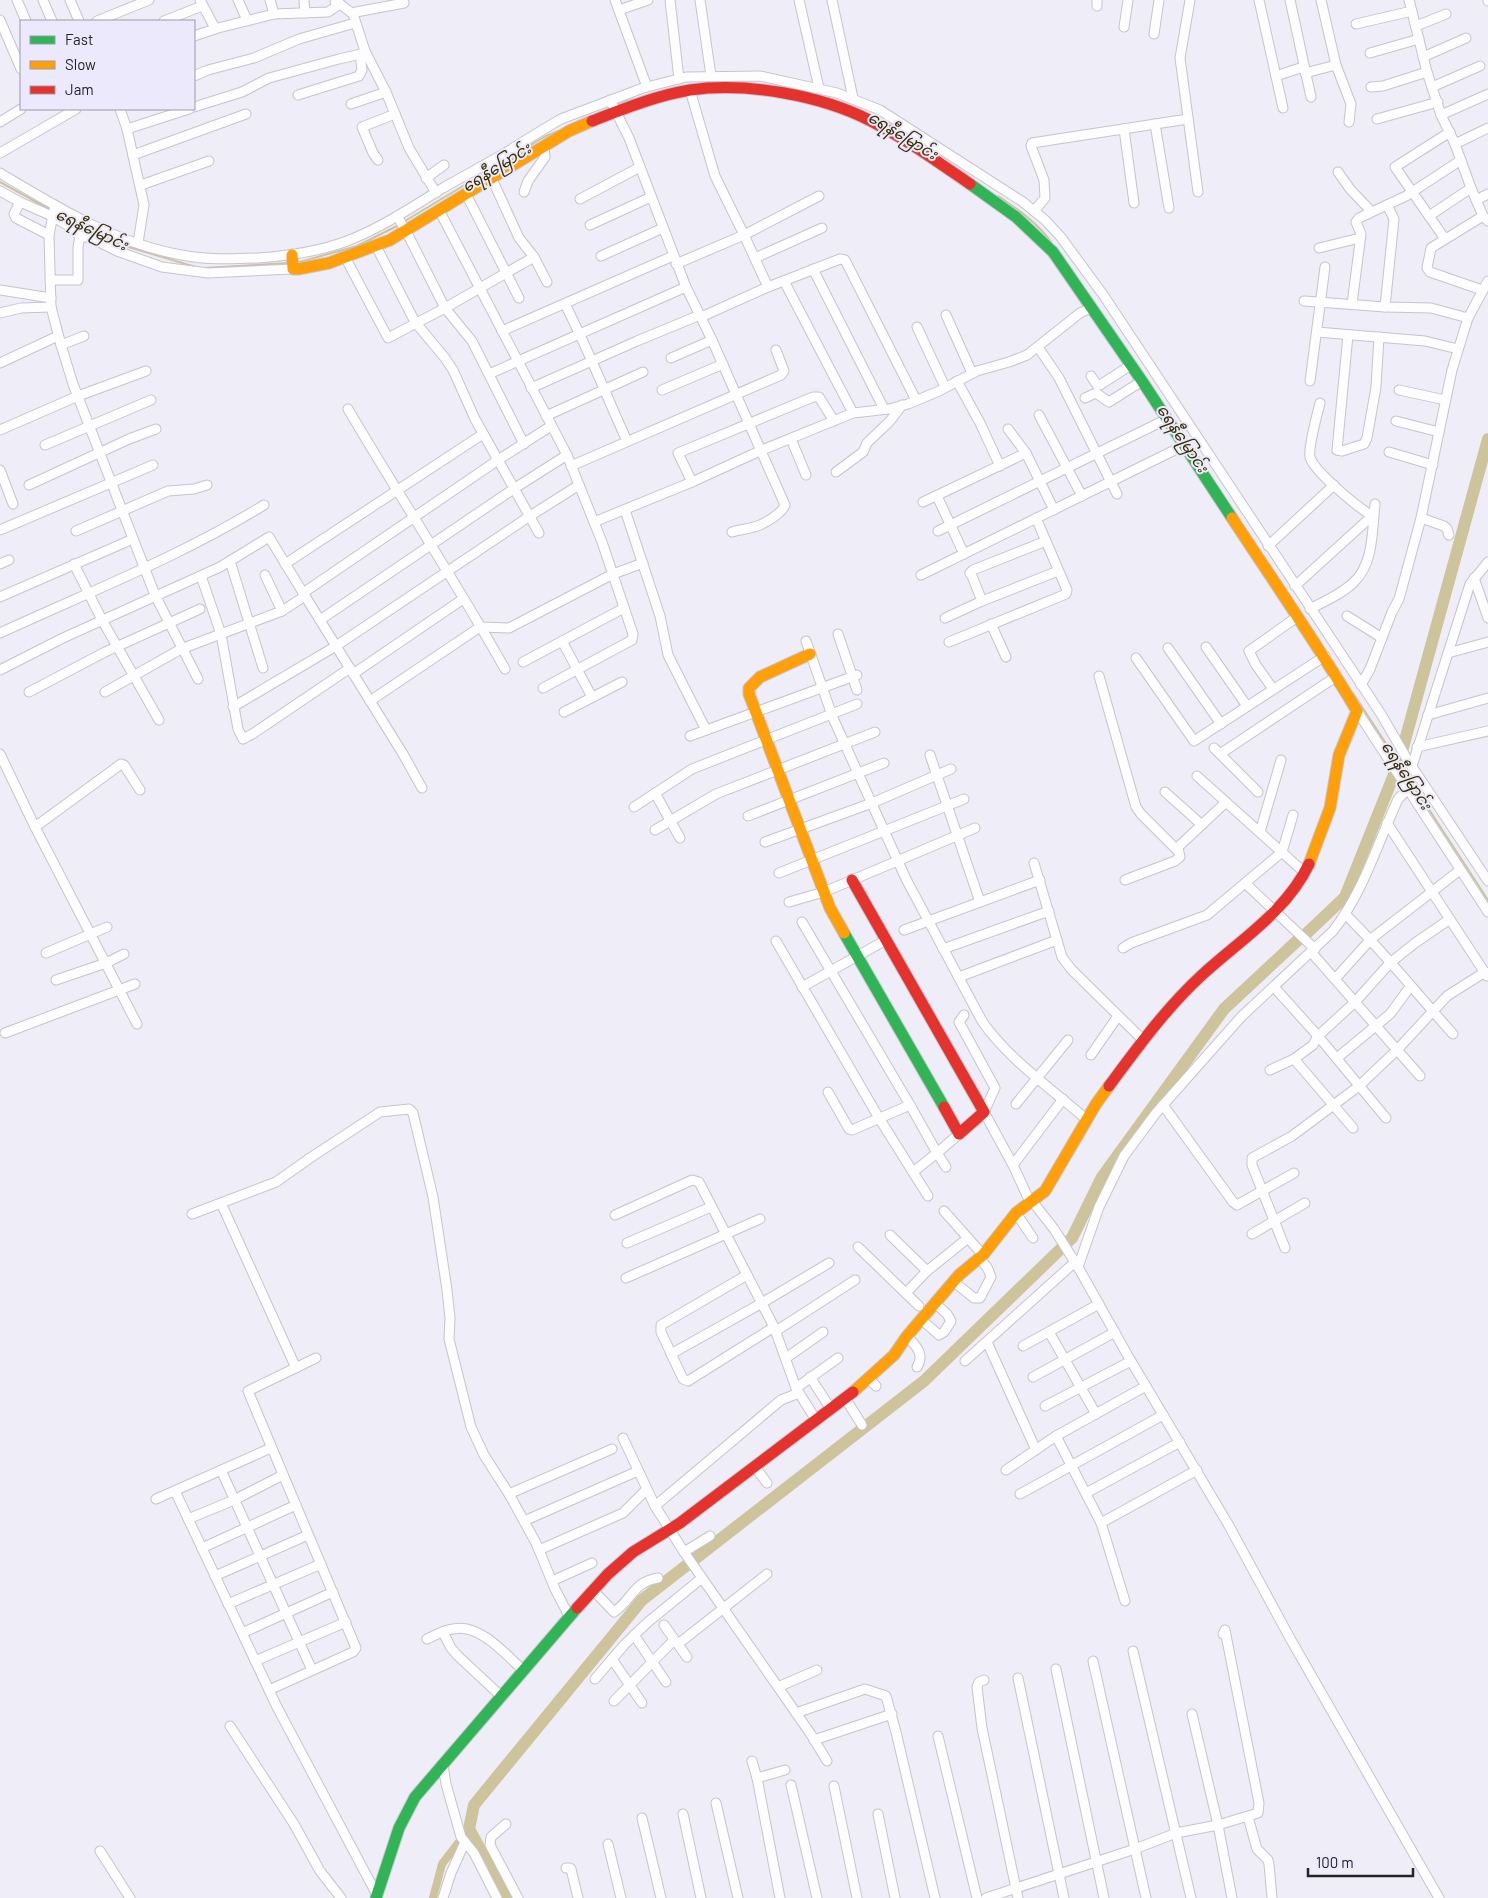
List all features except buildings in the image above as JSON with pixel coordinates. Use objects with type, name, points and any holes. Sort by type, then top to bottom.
[{"type":"street","points":[[17,0],[26,20]]},
{"type":"street","points":[[43,0],[52,20]]},
{"type":"street","points":[[99,20],[150,0]]},
{"type":"street","points":[[238,0],[247,20]]},
{"type":"street","points":[[270,0],[274,14]]},
{"type":"street","points":[[304,0],[305,13]]},
{"type":"street","points":[[615,0],[647,87]]},
{"type":"street","points":[[619,10],[648,0]]},
{"type":"street","points":[[670,0],[679,79]]},
{"type":"street","points":[[700,0],[711,76]]},
{"type":"street","points":[[799,0],[819,88]]},
{"type":"street","points":[[832,0],[853,98]]},
{"type":"street","points":[[1124,27],[1128,0]]},
{"type":"street","points":[[1154,34],[1160,0]]},
{"type":"street","points":[[1190,0],[1180,58],[1198,192]]},
{"type":"street","points":[[1259,0],[1283,108]]},
{"type":"street","points":[[1290,0],[1311,97]]},
{"type":"street","points":[[1321,0],[1336,65],[1350,104],[1349,122]]},
{"type":"street","points":[[74,1],[79,20]]},
{"type":"street","points":[[166,20],[201,3],[215,28]]},
{"type":"street","points":[[195,76],[208,70],[254,58],[298,39],[352,21],[356,12],[404,3]]},
{"type":"street","points":[[1356,24],[1412,3],[1427,72],[1441,115],[1455,144],[1476,200],[1486,219],[1430,250],[1428,270],[1482,290]]},
{"type":"street","points":[[195,36],[215,28],[274,14],[305,13],[335,6],[352,21],[363,53],[384,93],[392,115],[426,178],[428,198],[433,214],[480,289],[566,455],[594,522],[633,634],[632,640],[543,688]]},
{"type":"street","points":[[1416,26],[1446,14]]},
{"type":"street","points":[[0,20],[20,67]]},
{"type":"street","points":[[1424,57],[1466,38]]},
{"type":"street","points":[[1370,53],[1419,39]]},
{"type":"street","points":[[298,95],[359,76],[362,70],[363,53]]},
{"type":"street","points":[[195,107],[242,92],[269,78],[363,53]]},
{"type":"street","points":[[1276,76],[1336,65]]},
{"type":"street","points":[[1432,88],[1480,66]]},
{"type":"street","points":[[1371,87],[1383,86],[1427,72]]},
{"type":"street","points":[[0,191],[20,202],[94,225],[138,244],[183,256],[329,263],[390,240],[405,229],[492,179],[544,146],[647,87],[679,79],[711,76],[760,76],[819,88],[853,98],[880,110],[901,130],[1014,213],[1053,252],[1142,381],[1297,617],[1325,656],[1352,699],[1357,711],[1488,912]]},
{"type":"street","points":[[0,173],[53,211],[80,236],[91,238],[117,251],[162,267],[208,273],[293,262],[324,248],[347,241],[398,217],[561,119],[690,90],[709,88],[741,89],[824,103],[901,130],[1023,202],[1060,236],[1099,289],[1488,880]]},
{"type":"street","points":[[690,90],[715,176],[768,287]]},
{"type":"street","points":[[351,104],[384,93]]},
{"type":"street","points":[[1441,115],[1488,94]]},
{"type":"street","points":[[1376,119],[1438,102]]},
{"type":"street","points":[[613,107],[640,167],[674,260],[762,450],[785,505],[781,512],[759,526],[742,528],[732,532]]},
{"type":"street","points":[[0,122],[20,110]]},
{"type":"street","points":[[0,153],[74,110]]},
{"type":"street","points":[[120,110],[127,128],[144,205],[138,244]]},
{"type":"street","points":[[127,128],[185,110]]},
{"type":"street","points":[[133,155],[246,114]]},
{"type":"street","points":[[378,160],[372,153],[362,126],[392,115]]},
{"type":"street","points":[[1034,211],[1045,198],[1044,180],[1031,146],[1032,143],[1188,119]]},
{"type":"street","points":[[1155,124],[1170,208]]},
{"type":"street","points":[[1455,144],[1488,128]]},
{"type":"street","points":[[1124,129],[1134,203]]},
{"type":"street","points":[[1445,240],[1429,216],[1407,195],[1395,167],[1450,132]]},
{"type":"street","points":[[524,192],[528,180],[545,156],[544,146],[536,134]]},
{"type":"street","points":[[1352,304],[1360,238],[1360,229],[1356,222],[1359,218],[1407,195],[1461,160]]},
{"type":"street","points":[[141,185],[209,161]]},
{"type":"street","points":[[426,178],[444,165]]},
{"type":"street","points":[[580,199],[640,167]]},
{"type":"street","points":[[1338,172],[1350,189],[1369,209],[1368,214]]},
{"type":"street","points":[[492,179],[519,238],[534,257],[547,282]]},
{"type":"street","points":[[1429,216],[1471,188]]},
{"type":"street","points":[[466,194],[519,298]]},
{"type":"street","points":[[1476,200],[1488,194]]},
{"type":"street","points":[[502,331],[674,260],[744,235],[819,196]]},
{"type":"street","points":[[590,225],[651,197]]},
{"type":"street","points":[[20,202],[14,214],[15,217],[49,235]]},
{"type":"street","points":[[1385,307],[1394,219],[1387,205]]},
{"type":"street","points":[[53,211],[49,235],[50,280],[52,308],[59,340],[78,396],[154,595],[198,679]]},
{"type":"street","points":[[398,217],[445,308],[472,341],[524,444]]},
{"type":"street","points":[[601,256],[663,228]]},
{"type":"street","points":[[754,258],[822,228]]},
{"type":"street","points":[[50,280],[78,280],[80,236]]},
{"type":"street","points":[[1319,248],[1360,238]]},
{"type":"street","points":[[376,246],[415,322],[446,358],[483,434],[539,533]]},
{"type":"street","points":[[345,257],[388,338],[480,289],[534,257]]},
{"type":"street","points":[[206,258],[207,271]]},
{"type":"street","points":[[531,388],[768,287],[840,259],[845,260],[916,400]]},
{"type":"street","points":[[1310,381],[1325,268]]},
{"type":"street","points":[[813,270],[884,409]]},
{"type":"street","points":[[784,281],[853,414]]},
{"type":"street","points":[[1352,699],[1363,689],[1392,612],[1399,599],[1421,518],[1445,400],[1458,349],[1468,318],[1488,281]]},
{"type":"street","points":[[489,374],[686,287]]},
{"type":"street","points":[[0,290],[52,308]]},
{"type":"street","points":[[1304,301],[1402,308],[1431,308],[1468,318]]},
{"type":"street","points":[[565,304],[593,361],[627,441]]},
{"type":"street","points":[[0,313],[21,308],[52,308]]},
{"type":"street","points":[[594,522],[692,482],[762,450],[853,414],[902,405],[945,387],[972,373],[1009,362],[1038,347],[1075,316],[1091,308]]},
{"type":"street","points":[[946,315],[972,373]]},
{"type":"street","points":[[917,327],[945,387]]},
{"type":"street","points":[[1317,332],[1425,341],[1458,349]]},
{"type":"street","points":[[1348,335],[1337,450],[1342,451],[1364,444],[1368,438],[1376,387],[1379,337]]},
{"type":"street","points":[[0,363],[59,340],[84,336]]},
{"type":"street","points":[[671,358],[712,340]]},
{"type":"street","points":[[1038,347],[1059,378],[1117,494]]},
{"type":"street","points":[[571,466],[784,373],[776,350]]},
{"type":"street","points":[[662,390],[722,364]]},
{"type":"street","points":[[1091,376],[1097,385],[1100,385],[1131,365]]},
{"type":"street","points":[[0,430],[78,396],[146,371]]},
{"type":"street","points":[[546,416],[643,372]]},
{"type":"street","points":[[957,381],[980,423],[1000,466]]},
{"type":"street","points":[[1085,398],[1096,393],[1108,402],[1142,381]]},
{"type":"street","points":[[1399,390],[1445,400]]},
{"type":"street","points":[[692,482],[678,452],[813,397],[818,397],[822,400],[834,422]]},
{"type":"street","points":[[45,445],[151,400]]},
{"type":"street","points":[[1320,403],[1310,455],[1312,461],[1334,486],[1372,519]]},
{"type":"street","points":[[836,472],[862,452],[867,443],[890,421],[902,405]]},
{"type":"street","points":[[348,409],[432,544],[504,669]]},
{"type":"street","points":[[1038,416],[1082,496]]},
{"type":"street","points":[[938,531],[1167,419]]},
{"type":"street","points":[[1396,421],[1439,432]]},
{"type":"street","points":[[105,692],[181,649],[282,611],[414,517],[551,426]]},
{"type":"street","points":[[29,485],[129,438],[156,429]]},
{"type":"street","points":[[1008,429],[1026,453],[1038,481],[1054,510]]},
{"type":"street","points":[[285,564],[483,434]]},
{"type":"street","points":[[791,439],[806,475]]},
{"type":"street","points":[[921,575],[1185,445]]},
{"type":"street","points":[[1389,452],[1432,465]]},
{"type":"street","points":[[923,502],[1026,453]]},
{"type":"street","points":[[320,620],[514,488],[566,455]]},
{"type":"street","points":[[0,530],[153,465]]},
{"type":"street","points":[[0,470],[13,504]]},
{"type":"street","points":[[76,531],[168,491],[207,485]]},
{"type":"street","points":[[233,707],[336,646],[579,485]]},
{"type":"street","points":[[1268,546],[1334,486]]},
{"type":"street","points":[[937,496],[964,554]]},
{"type":"street","points":[[1310,609],[1345,590],[1364,570],[1369,552],[1375,504]]},
{"type":"street","points":[[0,634],[201,541],[264,505]]},
{"type":"street","points":[[625,510],[660,616],[668,655],[706,730]]},
{"type":"street","points":[[948,642],[1066,594],[1067,590],[1036,518]]},
{"type":"street","points":[[1421,518],[1444,526],[1449,535]]},
{"type":"street","points":[[1295,586],[1372,519]]},
{"type":"street","points":[[0,670],[154,595],[201,576],[269,537],[422,788]]},
{"type":"street","points":[[0,597],[133,539]]},
{"type":"street","points":[[982,601],[971,571],[1046,541]]},
{"type":"street","points":[[0,564],[9,560]]},
{"type":"street","points":[[230,561],[263,668]]},
{"type":"street","points":[[1409,762],[1417,748],[1428,716],[1470,584],[1488,562]]},
{"type":"street","points":[[370,701],[480,627],[509,628],[612,574],[643,563]]},
{"type":"street","points":[[74,564],[116,647],[159,720]]},
{"type":"street","points":[[944,618],[1058,571]]},
{"type":"street","points":[[265,575],[282,611]]},
{"type":"street","points":[[201,576],[218,635],[238,729],[242,738],[246,739],[463,599]]},
{"type":"street","points":[[1474,578],[1488,618]]},
{"type":"street","points":[[523,662],[624,608]]},
{"type":"street","points":[[28,692],[116,647],[200,609]]},
{"type":"street","points":[[1347,616],[1382,638]]},
{"type":"street","points":[[1273,690],[1256,665],[1249,649],[1297,617]]},
{"type":"street","points":[[991,624],[1006,657]]},
{"type":"street","points":[[838,634],[854,675],[857,690]]},
{"type":"street","points":[[562,641],[592,697]]},
{"type":"street","points":[[806,641],[832,715],[898,861],[958,977],[989,1032],[1013,1056],[1087,1120]]},
{"type":"street","points":[[1448,653],[1488,642]]},
{"type":"street","points":[[1206,647],[1248,706]]},
{"type":"street","points":[[1168,648],[1221,724]]},
{"type":"street","points":[[810,654],[760,677],[750,688],[750,694],[830,908],[959,1134]]},
{"type":"street","points":[[1136,658],[1194,741],[1325,656]]},
{"type":"street","points":[[690,736],[854,675]]},
{"type":"street","points":[[1099,676],[1136,806],[1148,821],[1176,849],[1178,848]]},
{"type":"street","points":[[1258,792],[1217,751],[1337,676]]},
{"type":"street","points":[[564,712],[622,682]]},
{"type":"street","points":[[1428,716],[1488,698]]},
{"type":"street","points":[[634,807],[692,769],[856,704]]},
{"type":"street","points":[[377,1896],[399,1828],[415,1797],[524,1672],[592,1590],[633,1552],[680,1523],[845,1398],[872,1382],[907,1336],[954,1282],[982,1256],[1016,1213],[1045,1191],[1096,1104],[1143,1040],[1201,976],[1274,912],[1300,883],[1312,859],[1330,808],[1340,755],[1357,711]]},
{"type":"street","points":[[1417,748],[1488,731]]},
{"type":"street","points":[[655,830],[716,794],[875,732]]},
{"type":"street","points":[[0,754],[35,827],[137,1024]]},
{"type":"street","points":[[930,755],[980,902]]},
{"type":"street","points":[[1260,832],[1281,760]]},
{"type":"street","points":[[748,816],[884,763]]},
{"type":"street","points":[[35,827],[122,764],[140,790]]},
{"type":"street","points":[[765,842],[872,803],[951,769]]},
{"type":"street","points":[[1197,776],[1305,873]]},
{"type":"street","points":[[965,1361],[1076,1265],[1099,1207],[1124,1156],[1163,1105],[1241,1017],[1334,931],[1346,915],[1360,889],[1398,800],[1408,789]]},
{"type":"street","points":[[1164,792],[1202,825]]},
{"type":"street","points":[[655,793],[680,838]]},
{"type":"street","points":[[779,873],[964,799]]},
{"type":"street","points":[[1178,848],[1226,802]]},
{"type":"street","points":[[1123,948],[1131,942],[1200,919],[1282,852],[1293,815]]},
{"type":"street","points":[[1285,1248],[1252,1165],[1252,1158],[1292,1136],[1359,1086],[1397,1050],[1447,996],[1486,974],[1387,823]]},
{"type":"street","points":[[789,902],[824,892],[975,828]]},
{"type":"street","points":[[1125,880],[1175,861],[1180,857],[1178,848]]},
{"type":"street","points":[[1034,863],[1062,957],[1071,969],[1143,1040]]},
{"type":"street","points":[[1335,979],[1371,939],[1460,870]]},
{"type":"street","points":[[852,880],[984,1112],[1031,1201],[1054,1229],[1197,1470],[1291,1640],[1439,1898]]},
{"type":"street","points":[[904,930],[1040,880]]},
{"type":"street","points":[[1245,883],[1303,937],[1335,979],[1420,1076]]},
{"type":"street","points":[[943,948],[1049,911]]},
{"type":"street","points":[[1346,915],[1371,939],[1410,987],[1453,1034]]},
{"type":"street","points":[[1270,1070],[1294,1059],[1313,1046],[1318,1036],[1355,1002],[1390,963],[1450,919]]},
{"type":"street","points":[[802,922],[910,1105],[936,1153],[946,1167]]},
{"type":"street","points":[[46,953],[107,927]]},
{"type":"street","points":[[802,987],[886,940]]},
{"type":"street","points":[[958,977],[1057,940]]},
{"type":"street","points":[[776,941],[879,1118],[928,1196]]},
{"type":"street","points":[[56,980],[106,963],[124,954]]},
{"type":"street","points":[[5,1034],[135,984]]},
{"type":"street","points":[[1274,987],[1337,1058],[1386,1118]]},
{"type":"street","points":[[1337,1058],[1390,1014],[1410,987]]},
{"type":"street","points":[[913,1172],[984,1112],[996,1088],[959,1020],[964,1015]]},
{"type":"street","points":[[1091,1055],[1118,1016]]},
{"type":"street","points":[[1016,1104],[1068,1040]]},
{"type":"street","points":[[1294,1059],[1352,1128]]},
{"type":"street","points":[[828,1092],[849,1129],[852,1130],[910,1105]]},
{"type":"street","points":[[1012,1165],[1063,1098]]},
{"type":"street","points":[[1163,1105],[1237,1205],[1294,1173]]},
{"type":"street","points":[[192,1214],[276,1182],[380,1112],[409,1110],[413,1113],[431,1187],[447,1290],[450,1318],[449,1339],[461,1390],[476,1438],[491,1468],[509,1494],[524,1521],[539,1550],[560,1601],[569,1616]]},
{"type":"street","points":[[614,1215],[692,1180],[699,1182],[775,1329],[797,1390],[816,1420]]},
{"type":"street","points":[[1252,1234],[1305,1203]]},
{"type":"street","points":[[221,1204],[296,1368]]},
{"type":"street","points":[[627,1243],[711,1207]]},
{"type":"street","points":[[944,1211],[982,1256],[991,1277],[980,1298],[974,1298],[954,1282]]},
{"type":"street","points":[[1016,1213],[1033,1238]]},
{"type":"street","points":[[626,1278],[760,1219]]},
{"type":"street","points":[[890,1236],[927,1270]]},
{"type":"street","points":[[906,1293],[927,1270],[968,1238]]},
{"type":"street","points":[[858,1247],[920,1306]]},
{"type":"street","points":[[671,1354],[762,1303],[828,1263]]},
{"type":"street","points":[[747,1275],[662,1325],[661,1332],[683,1379],[688,1381],[855,1280]]},
{"type":"street","points":[[922,1320],[939,1335],[944,1332],[951,1321],[947,1314],[936,1304]]},
{"type":"street","points":[[1023,1346],[1099,1304]]},
{"type":"street","points":[[786,1358],[823,1332]]},
{"type":"street","points":[[1049,1332],[1096,1414]]},
{"type":"street","points":[[1033,1377],[1115,1332]]},
{"type":"street","points":[[907,1336],[920,1352],[920,1362],[917,1367]]},
{"type":"street","points":[[987,1342],[1036,1450]]},
{"type":"street","points":[[269,1690],[356,1648],[248,1391],[316,1358]]},
{"type":"street","points":[[655,1506],[781,1400],[838,1358]]},
{"type":"street","points":[[1045,1406],[1131,1361]]},
{"type":"street","points":[[810,1377],[831,1409]]},
{"type":"street","points":[[1006,1470],[1056,1436],[1146,1386]]},
{"type":"street","points":[[845,1398],[862,1425]]},
{"type":"street","points":[[1020,1494],[1163,1414]]},
{"type":"street","points":[[1056,1436],[1101,1523],[1125,1601]]},
{"type":"street","points":[[623,1438],[646,1490],[669,1529],[723,1610],[796,1713],[826,1761]]},
{"type":"street","points":[[1086,1493],[1180,1442]]},
{"type":"street","points":[[156,1499],[271,1448]]},
{"type":"street","points":[[509,1494],[612,1448]]},
{"type":"street","points":[[755,1467],[766,1483]]},
{"type":"street","points":[[221,1470],[312,1670]]},
{"type":"street","points":[[1101,1523],[1197,1470]]},
{"type":"street","points":[[524,1521],[638,1471]]},
{"type":"street","points":[[188,1519],[234,1500],[283,1475]]},
{"type":"street","points":[[539,1550],[623,1513],[646,1490]]},
{"type":"street","points":[[175,1491],[269,1690],[377,1896]]},
{"type":"street","points":[[202,1548],[296,1505]]},
{"type":"street","points":[[215,1576],[308,1534]]},
{"type":"street","points":[[686,1556],[710,1536]]},
{"type":"street","points":[[552,1581],[592,1563]]},
{"type":"street","points":[[228,1604],[321,1564]]},
{"type":"street","points":[[614,1701],[652,1662],[676,1642],[723,1610],[767,1574]]},
{"type":"street","points":[[595,1679],[634,1636],[701,1577]]},
{"type":"street","points":[[592,1590],[614,1612],[637,1586],[648,1580],[658,1578]]},
{"type":"street","points":[[242,1633],[333,1592]]},
{"type":"street","points":[[255,1661],[346,1622]]},
{"type":"street","points":[[664,1625],[687,1657]]},
{"type":"street","points":[[427,1639],[443,1632],[460,1628],[483,1635],[524,1672]]},
{"type":"street","points":[[986,1898],[1136,1849],[1176,1833],[1218,1825],[1258,1814],[1259,1803],[1225,1630],[1223,1634]]},
{"type":"street","points":[[443,1632],[458,1656],[502,1697]]},
{"type":"street","points":[[634,1636],[666,1682]]},
{"type":"street","points":[[1133,1651],[1191,1898]]},
{"type":"street","points":[[612,1659],[642,1703]]},
{"type":"street","points":[[1093,1661],[1146,1898]]},
{"type":"street","points":[[1056,1669],[1104,1898]]},
{"type":"street","points":[[778,1687],[817,1670]]},
{"type":"street","points":[[1018,1678],[1064,1898]]},
{"type":"street","points":[[984,1680],[979,1682],[977,1686],[982,1728],[1018,1898]]},
{"type":"street","points":[[796,1713],[865,1689],[886,1696],[892,1714],[935,1898]]},
{"type":"street","points":[[814,1740],[892,1714]]},
{"type":"street","points":[[1192,1714],[1218,1825],[1232,1898]]},
{"type":"street","points":[[230,1726],[294,1824],[320,1871],[341,1898]]},
{"type":"street","points":[[938,1736],[977,1898]]},
{"type":"street","points":[[752,1760],[780,1898]]},
{"type":"street","points":[[443,1765],[446,1784],[463,1840],[474,1853],[497,1898]]},
{"type":"street","points":[[757,1778],[785,1770]]},
{"type":"street","points":[[791,1785],[817,1898]]},
{"type":"street","points":[[834,1786],[857,1898]]},
{"type":"street","points":[[716,1803],[738,1898]]},
{"type":"street","points":[[682,1814],[701,1898]]},
{"type":"street","points":[[878,1814],[895,1898]]},
{"type":"street","points":[[1248,1817],[1257,1849],[1268,1860],[1272,1898]]},
{"type":"street","points":[[642,1818],[661,1898]]},
{"type":"street","points":[[506,1824],[491,1837],[490,1845],[518,1898]]},
{"type":"street","points":[[443,1898],[463,1840]]},
{"type":"street","points":[[608,1844],[621,1898]]},
{"type":"street","points":[[100,1851],[130,1898]]},
{"type":"street","points":[[566,1868],[571,1869],[578,1898]]},
{"type":"waterway","name":"ရေနီမြောင်း","points":[[700,84],[710,81],[724,83]]},
{"type":"waterway","name":"ရေနီမြောင်း","points":[[791,90],[801,92]]},
{"type":"waterway","name":"ရေနီမြောင်း","points":[[615,106],[644,97]]},
{"type":"waterway","name":"ရေနီမြောင်း","points":[[405,221],[544,137],[558,131]]},
{"type":"waterway","name":"ရေနီမြောင်း","points":[[953,166],[970,177]]},
{"type":"waterway","name":"ရေနီမြောင်း","points":[[0,182],[51,210]]},
{"type":"waterway","name":"ရေနီမြောင်း","points":[[998,196],[1034,223],[1051,242]]},
{"type":"waterway","name":"ရေနီမြောင်း","points":[[57,213],[115,243],[199,268]]},
{"type":"waterway","name":"ရေနီမြောင်း","points":[[296,263],[357,246],[399,225]]},
{"type":"waterway","name":"ရေနီမြောင်း","points":[[204,268],[289,263]]},
{"type":"waterway","points":[[1307,933],[1345,897],[1399,762],[1488,439]]},
{"type":"waterway","name":"ရေနီမြောင်း","points":[[1353,693],[1488,900]]},
{"type":"waterway","points":[[507,1898],[469,1829],[474,1805],[642,1600],[924,1381],[1072,1238],[1102,1177],[1224,1009],[1298,940]]},
{"type":"waterway","points":[[433,1898],[442,1864],[469,1829]]},
{"type":"traffic: fast","points":[[970,184],[1016,217],[1053,252],[1142,381],[1232,518]]},
{"type":"traffic: fast","points":[[844,933],[944,1107]]},
{"type":"traffic: fast","points":[[376,1898],[399,1828],[415,1797],[577,1608]]},
{"type":"traffic: slow","points":[[292,255],[293,269],[298,269],[329,263],[390,240],[569,131],[592,121]]},
{"type":"traffic: slow","points":[[1232,518],[1357,711],[1339,755],[1330,808],[1309,864]]},
{"type":"traffic: slow","points":[[810,654],[760,677],[749,688],[749,694],[830,908],[844,933]]},
{"type":"traffic: slow","points":[[853,1392],[894,1355],[907,1336],[959,1275],[983,1255],[1016,1213],[1045,1191],[1096,1104],[1109,1086]]},
{"type":"traffic: jam","points":[[592,121],[628,107],[678,92],[712,88],[759,89],[829,104],[871,121],[909,143],[970,184]]},
{"type":"traffic: jam","points":[[1109,1086],[1176,1001],[1202,975],[1275,911],[1288,897],[1309,864]]},
{"type":"traffic: jam","points":[[852,880],[984,1112],[959,1134],[944,1107]]},
{"type":"traffic: jam","points":[[577,1608],[608,1574],[633,1552],[680,1523],[853,1392]]}]
